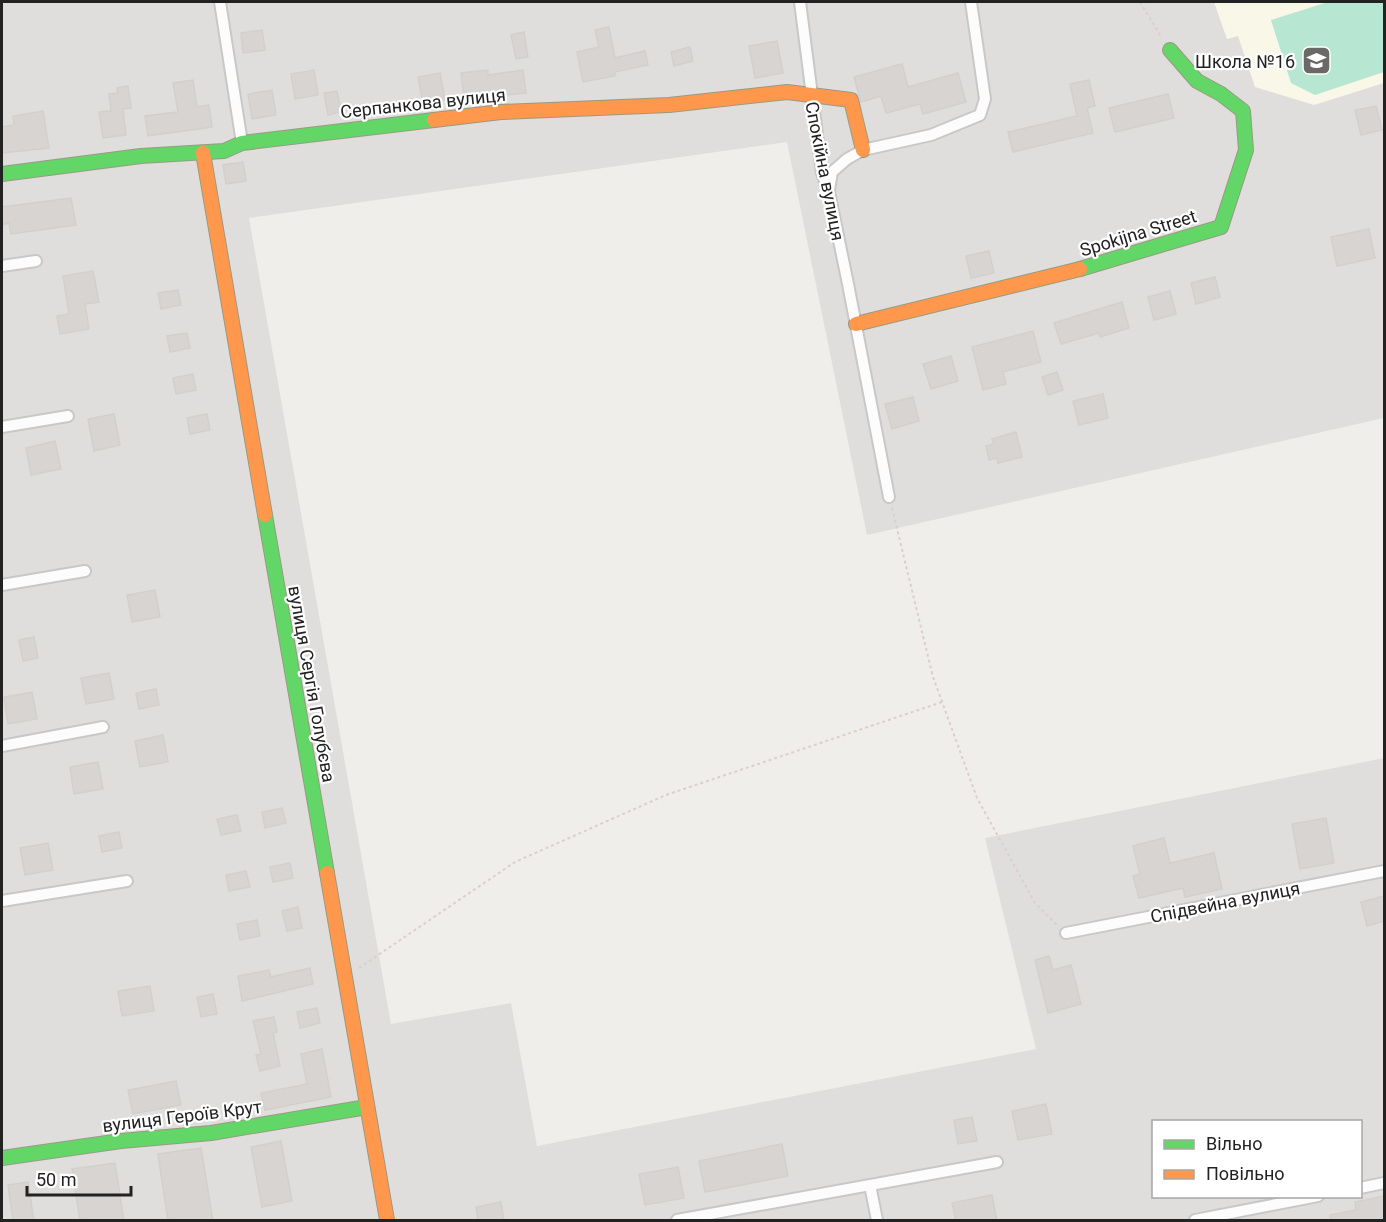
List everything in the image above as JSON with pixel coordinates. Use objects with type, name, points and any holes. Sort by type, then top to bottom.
[{"type":"street","points":[[220,2],[242,143]]},
{"type":"street","name":"Спокійна вулиця","points":[[800,2],[807,35],[810,95],[822,173],[829,192],[889,497]]},
{"type":"street","points":[[829,192],[832,172],[847,159],[863,150],[931,135],[980,115],[985,99],[971,2]]},
{"type":"street","name":"Spokijna Street","points":[[856,324],[1081,269],[1221,227],[1246,150],[1243,111],[1221,94],[1197,81],[1170,50]]},
{"type":"street","name":"Серпанкова вулиця","points":[[2,174],[141,156],[224,151],[242,143],[501,112],[669,105],[787,92],[851,100],[854,121],[863,150]]},
{"type":"street","name":"вулиця Сергія Голубєва","points":[[203,153],[387,1221]]},
{"type":"street","points":[[2,266],[36,261]]},
{"type":"street","points":[[2,427],[68,416]]},
{"type":"street","points":[[2,585],[85,571]]},
{"type":"street","points":[[2,746],[103,727]]},
{"type":"street","name":"Спідвейна вулиця","points":[[1066,933],[1384,871]]},
{"type":"street","points":[[2,901],[127,881]]},
{"type":"street","name":"вулиця Героїв Крут","points":[[2,1158],[121,1141],[211,1133],[367,1107]]},
{"type":"street","points":[[677,1221],[998,1162]]},
{"type":"street","points":[[1362,1188],[1384,1184]]},
{"type":"street","points":[[870,1185],[877,1221]]},
{"type":"street","points":[[1195,1221],[1313,1198]]},
{"type":"path","points":[[1140,2],[1170,50]]},
{"type":"path","points":[[889,497],[933,677],[977,798],[1035,903],[1066,933]]},
{"type":"path","points":[[345,976],[515,862],[666,795],[942,702]]},
{"type":"shaded area","points":[[2,2],[1384,2],[1384,418],[867,535],[787,142],[249,218],[391,1024],[511,1003],[537,1146],[1036,1049],[985,838],[1384,758],[1384,1220],[2,1220]]},
{"type":"shaded area","name":"Школа №16","points":[[1214,2],[1384,2],[1384,83],[1314,105],[1255,87],[1238,36],[1227,39]]},
{"type":"green space","name":"Школа №16","points":[[1328,2],[1384,2],[1384,72],[1315,95],[1291,83],[1271,20]]},
{"type":"building","points":[[609,27],[615,58],[645,51],[648,65],[615,72],[615,76],[583,82],[577,52],[599,47],[595,30]]},
{"type":"building","points":[[262,30],[265,50],[243,53],[241,33]]},
{"type":"building","points":[[524,32],[528,57],[516,59],[511,35]]},
{"type":"building","points":[[777,41],[783,73],[755,78],[749,46]]},
{"type":"building","points":[[690,47],[693,61],[674,66],[671,52]]},
{"type":"building","points":[[902,64],[908,87],[958,73],[966,102],[923,114],[920,104],[886,113],[881,96],[861,102],[854,77]]},
{"type":"building","points":[[314,70],[318,95],[295,99],[291,74]]},
{"type":"building","points":[[488,70],[488,75],[523,70],[526,93],[464,99],[461,73]]},
{"type":"building","points":[[440,73],[445,100],[423,104],[418,77]]},
{"type":"building","points":[[193,80],[197,107],[209,105],[212,127],[148,136],[145,116],[178,112],[173,83]]},
{"type":"building","points":[[1089,80],[1095,106],[1087,108],[1093,133],[1013,152],[1008,132],[1077,116],[1070,84]]},
{"type":"building","points":[[128,86],[131,108],[123,109],[126,135],[103,138],[99,112],[111,111],[109,94],[118,93],[117,88]]},
{"type":"building","points":[[272,90],[276,115],[252,119],[248,94]]},
{"type":"building","points":[[337,91],[341,112],[328,115],[324,93]]},
{"type":"building","points":[[1168,94],[1174,118],[1115,132],[1109,108]]},
{"type":"building","points":[[1376,106],[1382,130],[1361,135],[1355,110]]},
{"type":"building","points":[[43,111],[49,148],[2,153],[2,127],[14,125],[13,116]]},
{"type":"building","points":[[243,162],[246,181],[226,184],[223,165]]},
{"type":"building","points":[[71,198],[76,225],[11,234],[9,223],[2,225],[2,207]]},
{"type":"building","points":[[1369,229],[1375,258],[1337,266],[1331,237]]},
{"type":"building","points":[[989,251],[994,273],[971,278],[966,256]]},
{"type":"building","points":[[93,271],[99,302],[85,304],[89,329],[60,334],[57,316],[69,314],[63,276]]},
{"type":"building","points":[[1215,277],[1220,297],[1196,304],[1191,283]]},
{"type":"building","points":[[178,290],[181,305],[161,309],[158,293]]},
{"type":"building","points":[[1170,291],[1176,314],[1154,320],[1148,297]]},
{"type":"building","points":[[1122,302],[1129,328],[1100,337],[1099,333],[1061,344],[1054,323]]},
{"type":"building","points":[[1033,331],[1041,362],[1003,372],[1006,384],[983,390],[972,347]]},
{"type":"building","points":[[187,333],[190,348],[170,352],[167,336]]},
{"type":"building","points":[[951,356],[958,381],[931,389],[923,364]]},
{"type":"building","points":[[1057,372],[1063,390],[1048,395],[1042,377]]},
{"type":"building","points":[[193,374],[196,390],[176,394],[173,378]]},
{"type":"building","points":[[1103,394],[1108,418],[1079,425],[1073,401]]},
{"type":"building","points":[[913,397],[919,421],[892,429],[885,404]]},
{"type":"building","points":[[114,414],[120,445],[94,451],[88,419]]},
{"type":"building","points":[[207,414],[210,430],[190,434],[187,418]]},
{"type":"building","points":[[1016,432],[1022,457],[998,463],[997,458],[989,460],[986,446],[994,444],[992,439]]},
{"type":"building","points":[[55,441],[61,469],[31,475],[26,448]]},
{"type":"building","points":[[155,590],[160,617],[132,622],[127,595]]},
{"type":"building","points":[[34,637],[38,658],[23,661],[19,640]]},
{"type":"building","points":[[109,673],[114,699],[86,704],[81,678]]},
{"type":"building","points":[[156,689],[159,705],[139,709],[136,693]]},
{"type":"building","points":[[32,692],[37,719],[8,724],[4,697]]},
{"type":"building","points":[[163,735],[168,762],[140,767],[135,741]]},
{"type":"building","points":[[98,762],[103,789],[74,794],[70,767]]},
{"type":"building","points":[[282,808],[286,823],[265,828],[262,812]]},
{"type":"building","points":[[237,815],[241,831],[221,835],[217,819]]},
{"type":"building","points":[[1326,818],[1334,863],[1300,869],[1292,824]]},
{"type":"building","points":[[119,832],[122,848],[102,852],[99,836]]},
{"type":"building","points":[[1164,838],[1170,863],[1214,853],[1222,889],[1185,897],[1183,888],[1139,898],[1133,876],[1140,874],[1133,846]]},
{"type":"building","points":[[48,843],[53,870],[25,875],[20,848]]},
{"type":"building","points":[[290,863],[293,878],[273,882],[270,867]]},
{"type":"building","points":[[246,871],[250,887],[229,891],[226,875]]},
{"type":"building","points":[[1384,896],[1384,921],[1367,926],[1361,902]]},
{"type":"building","points":[[298,907],[302,928],[287,931],[282,911]]},
{"type":"building","points":[[257,920],[260,936],[240,940],[237,924]]},
{"type":"building","points":[[1049,956],[1053,970],[1071,965],[1081,1004],[1048,1013],[1035,960]]},
{"type":"building","points":[[310,968],[313,984],[242,1001],[238,976],[269,970],[271,977]]},
{"type":"building","points":[[150,986],[154,1011],[122,1016],[118,991]]},
{"type":"building","points":[[213,994],[217,1014],[201,1017],[197,997]]},
{"type":"building","points":[[317,1008],[320,1023],[300,1028],[297,1012]]},
{"type":"building","points":[[274,1017],[277,1032],[273,1033],[280,1066],[260,1071],[256,1055],[261,1054],[253,1021]]},
{"type":"building","points":[[322,1049],[331,1097],[265,1110],[261,1093],[307,1084],[301,1054]]},
{"type":"building","points":[[176,1081],[181,1105],[133,1114],[128,1090]]},
{"type":"building","points":[[1046,1104],[1052,1134],[1018,1140],[1012,1111]]},
{"type":"building","points":[[972,1117],[977,1141],[958,1144],[954,1120]]},
{"type":"building","points":[[281,1141],[292,1201],[262,1207],[251,1147]]},
{"type":"building","points":[[782,1144],[788,1176],[705,1192],[699,1161]]},
{"type":"building","points":[[201,1148],[213,1221],[168,1221],[158,1154]]},
{"type":"building","points":[[115,1163],[124,1221],[80,1221],[72,1169]]},
{"type":"building","points":[[678,1167],[684,1198],[645,1205],[639,1174]]},
{"type":"building","points":[[28,1182],[34,1221],[13,1221],[8,1185]]},
{"type":"building","points":[[992,1195],[997,1221],[956,1221],[952,1203]]},
{"type":"building","points":[[1384,1196],[1384,1221],[1331,1221],[1330,1215],[1356,1210],[1355,1202]]},
{"type":"building","points":[[501,1202],[504,1221],[478,1221],[476,1207]]},
{"type":"traffic: fast","points":[[1080,269],[1221,227],[1246,150],[1243,111],[1221,94],[1197,81],[1170,50]]},
{"type":"traffic: fast","points":[[2,174],[141,156],[224,151],[242,143],[434,120]]},
{"type":"traffic: fast","points":[[265,515],[327,873]]},
{"type":"traffic: fast","points":[[2,1158],[121,1141],[211,1133],[367,1107]]},
{"type":"traffic: slow","points":[[434,120],[501,112],[669,105],[787,92],[851,100],[863,150]]},
{"type":"traffic: slow","points":[[203,153],[265,515]]},
{"type":"traffic: slow","points":[[856,324],[1080,269]]},
{"type":"traffic: slow","points":[[327,873],[387,1220]]},
{"type":"place","name":"Школа №16","points":[[1316,61]]}]
